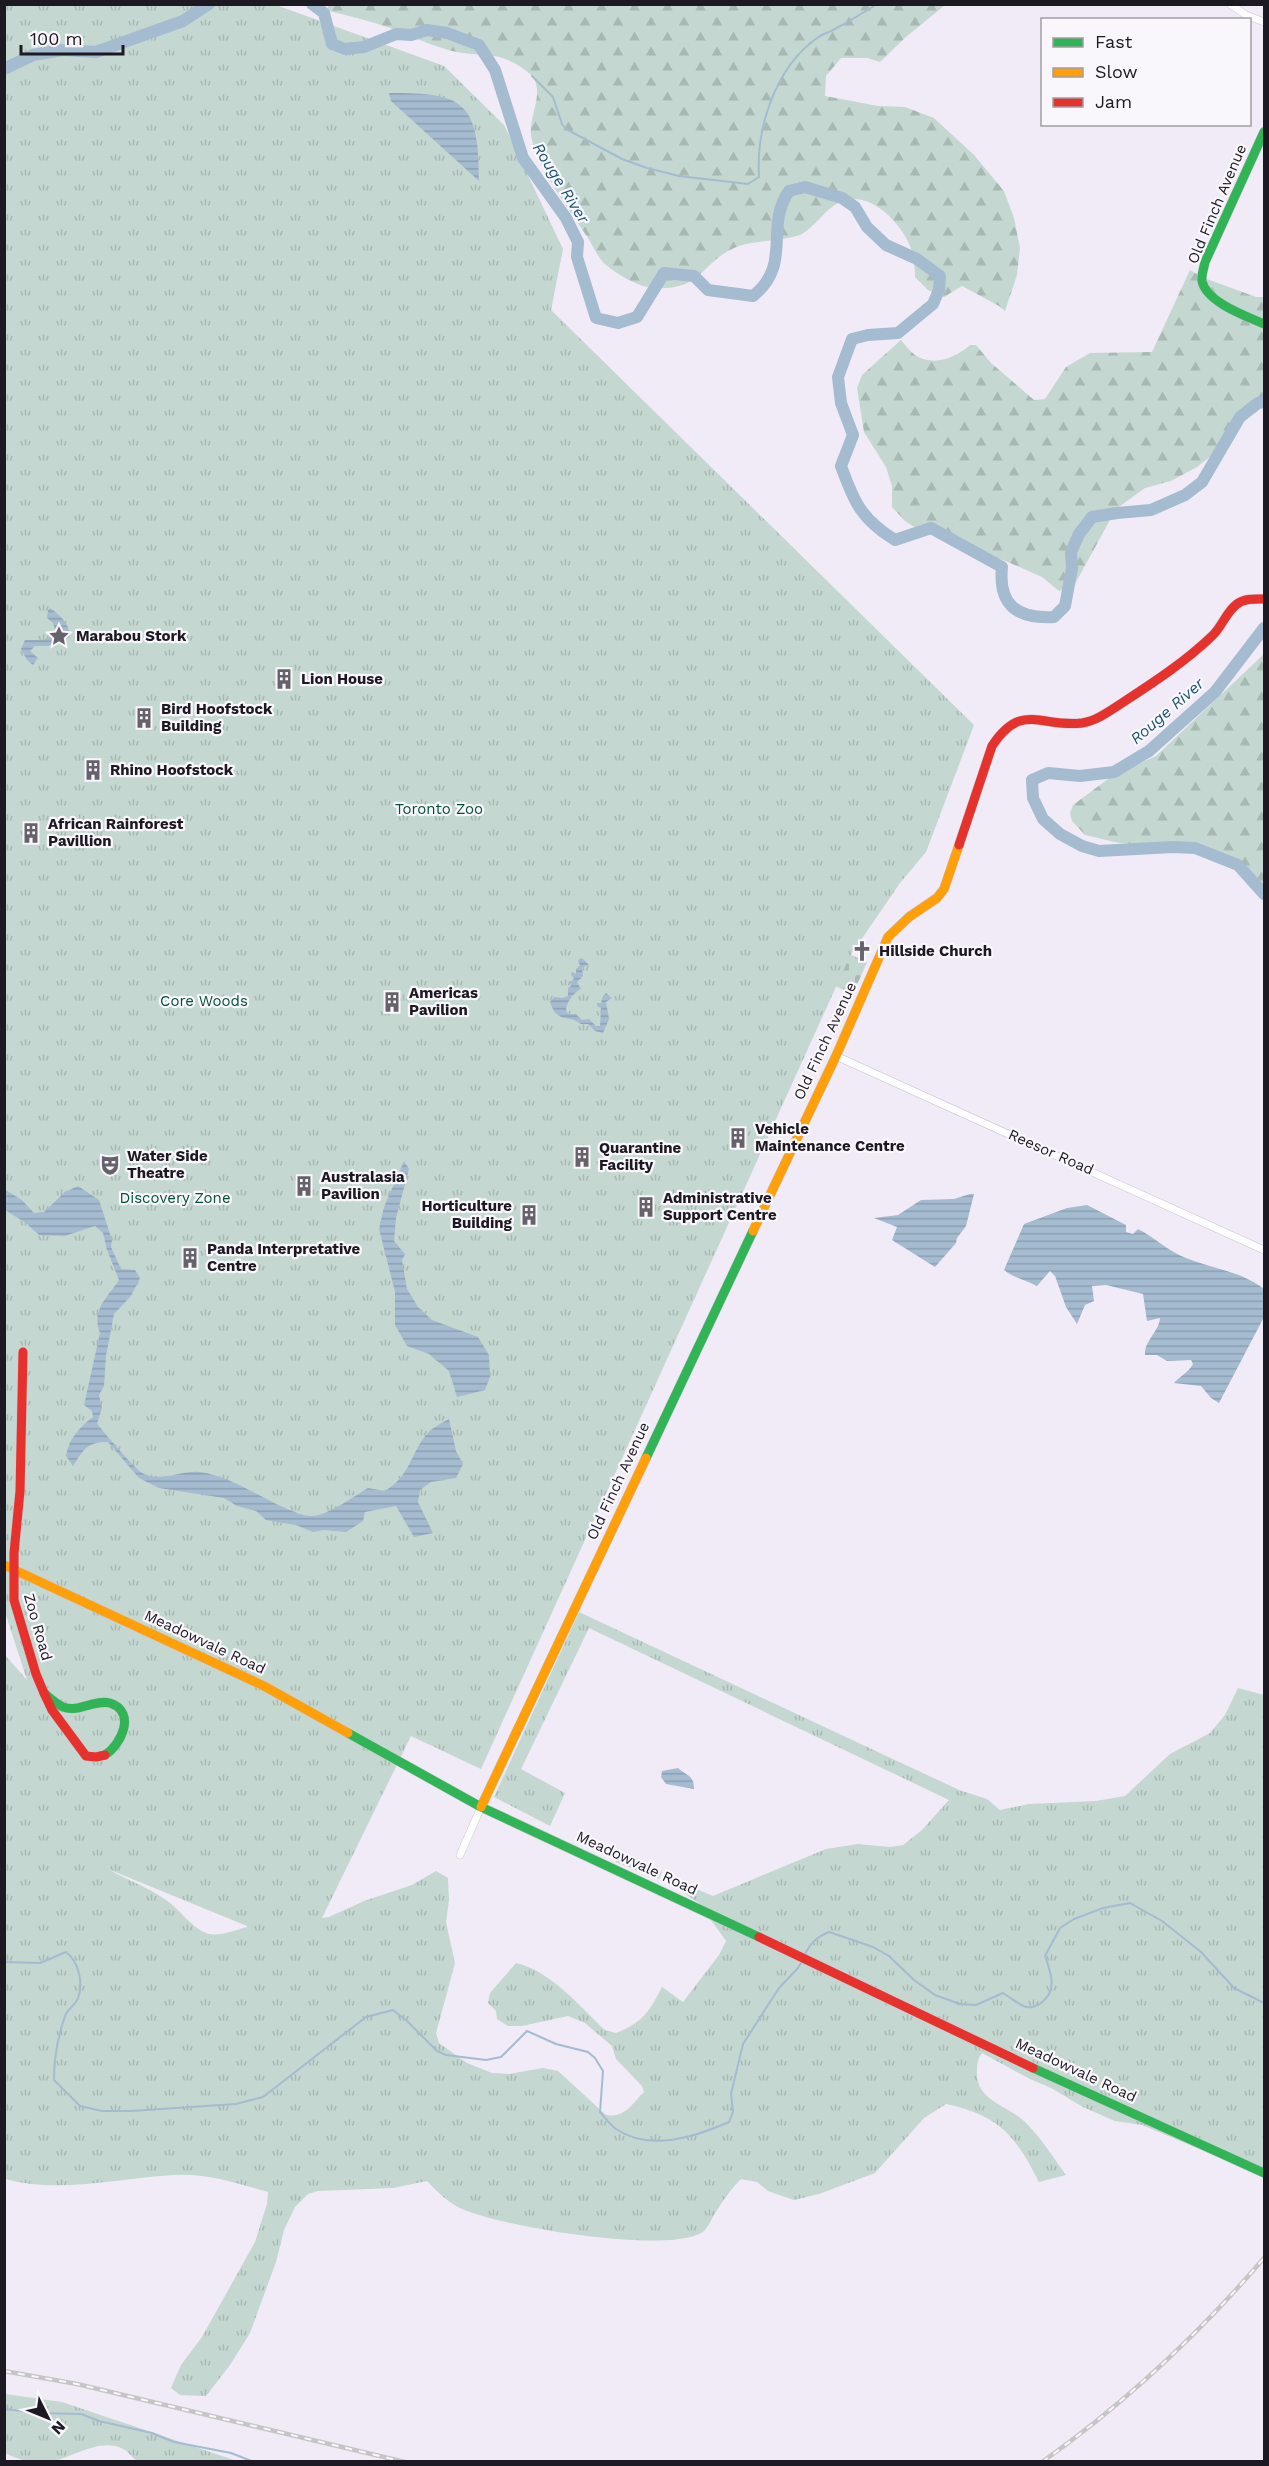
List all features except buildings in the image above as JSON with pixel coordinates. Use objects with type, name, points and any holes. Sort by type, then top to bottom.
[{"type":"street","points":[[1230,4],[1246,15],[1264,22]]},
{"type":"street","name":"Old Finch Avenue","points":[[1264,132],[1205,262],[1201,280],[1203,288],[1221,303],[1264,324]]},
{"type":"street","name":"Old Finch Avenue","points":[[460,1855],[836,1056],[888,937],[945,889],[992,746],[1000,731],[1008,724],[1019,720],[1080,723],[1104,715],[1164,675],[1215,633],[1236,604],[1244,600],[1263,599]]},
{"type":"street","name":"Reesor Road","points":[[836,1056],[1264,1250]]},
{"type":"street","name":"Zoo Road","points":[[23,1352],[20,1491],[9,1567],[15,1609],[44,1693],[52,1710],[86,1756],[99,1759],[107,1755],[122,1738],[124,1719],[122,1713],[114,1705],[100,1702],[76,1708],[64,1707],[44,1693]]},
{"type":"street","name":"Meadowvale Road","points":[[9,1567],[264,1686],[481,1807],[735,1924],[816,1966],[1264,2173]]},
{"type":"green space","name":"Toronto Zoo","points":[[5,5],[276,5],[444,66],[504,125],[563,249],[551,310],[974,725],[926,852],[900,883],[850,956],[481,1769],[411,1736],[322,1918],[412,1885],[436,1871],[448,1878],[449,1900],[446,1922],[455,1963],[436,2033],[439,2043],[467,2063],[492,2073],[509,2074],[543,2068],[558,2071],[606,2115],[618,2114],[627,2110],[644,2092],[642,2086],[616,2059],[612,2046],[585,2023],[568,2016],[522,2026],[508,2026],[497,2019],[496,2011],[488,2003],[490,1993],[516,1963],[529,1967],[553,1981],[605,2030],[616,2033],[632,2025],[644,2015],[662,1987],[683,2002],[719,1955],[726,1941],[699,1903],[667,1882],[670,1878],[713,1896],[826,1849],[858,1844],[890,1847],[903,1845],[922,1830],[949,1800],[589,1628],[521,1769],[565,1793],[550,1826],[494,1797],[579,1612],[959,1790],[987,1799],[1000,1810],[1029,1804],[1096,1801],[1125,1796],[1170,1754],[1210,1733],[1225,1715],[1238,1688],[1264,1695],[1264,2172],[1228,2161],[1142,2125],[1115,2121],[1083,2107],[982,2053],[977,2071],[981,2089],[994,2102],[1026,2123],[1066,2175],[1039,2182],[1022,2152],[1004,2130],[980,2115],[946,2104],[924,2118],[875,2173],[819,2194],[794,2200],[768,2191],[757,2182],[741,2179],[726,2196],[704,2231],[686,2238],[622,2239],[543,2230],[477,2215],[458,2207],[427,2181],[393,2188],[318,2191],[308,2194],[295,2207],[284,2230],[276,2262],[250,2333],[230,2365],[206,2396],[180,2395],[171,2388],[181,2365],[202,2337],[255,2242],[267,2204],[268,2192],[221,2179],[186,2175],[68,2185],[26,2183],[5,2179],[4,1654],[27,1680],[4,1609]],"holes":[[[108,1869],[247,1926],[221,1934],[206,1933],[159,1895]]]},
{"type":"green space","points":[[327,5],[945,5],[880,62],[867,58],[841,58],[826,76],[825,96],[878,106],[905,107],[934,118],[974,155],[1004,191],[1014,218],[1020,248],[1017,275],[1005,311],[962,286],[944,297],[928,290],[915,277],[911,250],[899,227],[882,210],[872,204],[851,199],[835,205],[802,234],[746,244],[727,252],[692,280],[682,285],[653,288],[635,283],[615,272],[600,259],[546,174],[531,135],[537,88],[530,74],[508,60],[445,49],[382,25],[329,11]]},
{"type":"green space","points":[[1190,270],[1204,278],[1256,297],[1264,297],[1264,402],[1249,406],[1231,434],[1215,453],[1197,467],[1171,481],[1145,488],[1116,509],[1075,584],[1059,591],[1042,577],[1008,562],[919,530],[905,521],[892,507],[892,486],[886,467],[864,432],[857,388],[862,375],[901,340],[915,355],[922,359],[936,361],[958,354],[970,345],[976,345],[991,363],[1034,400],[1045,399],[1066,367],[1090,353],[1152,352]]},
{"type":"green space","points":[[1264,654],[1264,889],[1238,861],[1202,849],[1119,843],[1085,835],[1072,821],[1070,813],[1073,805],[1112,776],[1156,756]]},
{"type":"green space","points":[[835,948],[867,962],[853,994],[821,980]]},
{"type":"green space","points":[[619,1855],[662,1872],[659,1879],[616,1862]]},
{"type":"green space","points":[[5,2394],[62,2402],[237,2461],[137,2461],[123,2449],[105,2445],[50,2462],[32,2462],[21,2459],[5,2453]]},
{"type":"water","points":[[389,93],[435,95],[451,100],[462,107],[471,119],[476,134],[479,181],[391,101]]},
{"type":"water","name":"Marabou Stork","points":[[50,608],[66,624],[70,637],[48,646],[35,646],[30,651],[38,658],[33,665],[21,649],[25,640],[43,640],[56,634],[53,623],[47,618]]},
{"type":"water","points":[[582,958],[589,965],[582,967],[583,976],[577,982],[581,989],[571,998],[566,1011],[568,1014],[576,1014],[582,1020],[589,1019],[596,1026],[600,1026],[601,1008],[597,1006],[597,1003],[601,1003],[606,993],[612,998],[606,1002],[609,1019],[603,1033],[595,1031],[588,1024],[581,1024],[559,1016],[550,1002],[554,997],[568,996],[570,982],[574,979],[571,974],[572,972],[576,974],[576,969],[580,966],[578,960]]},
{"type":"water","points":[[404,1161],[409,1169],[396,1218],[394,1241],[405,1254],[402,1260],[407,1289],[418,1307],[432,1320],[478,1337],[489,1355],[490,1377],[485,1390],[457,1397],[449,1371],[429,1354],[407,1346],[395,1325],[395,1292],[379,1229],[384,1207]]},
{"type":"water","points":[[78,1186],[99,1200],[112,1240],[111,1247],[121,1269],[135,1270],[140,1278],[131,1296],[114,1314],[106,1356],[104,1386],[99,1395],[102,1408],[97,1424],[134,1466],[144,1474],[158,1477],[193,1472],[211,1474],[298,1513],[308,1516],[317,1515],[332,1510],[368,1488],[385,1491],[400,1479],[426,1435],[449,1419],[456,1451],[463,1464],[456,1478],[431,1482],[420,1490],[418,1502],[433,1533],[414,1537],[396,1506],[365,1512],[363,1521],[346,1532],[324,1530],[313,1532],[296,1525],[266,1520],[256,1511],[237,1506],[224,1498],[159,1488],[139,1478],[108,1442],[91,1445],[80,1455],[73,1466],[66,1456],[72,1439],[79,1429],[93,1417],[92,1411],[84,1405],[100,1333],[97,1318],[105,1299],[119,1280],[103,1233],[95,1226],[65,1236],[39,1235],[26,1223],[5,1210],[4,1189],[22,1200],[34,1213],[44,1212],[65,1192]]},
{"type":"water","points":[[974,1194],[966,1226],[956,1243],[935,1267],[892,1240],[897,1227],[874,1218],[898,1215],[921,1200],[954,1199]]},
{"type":"water","points":[[1087,1205],[1126,1225],[1126,1232],[1133,1234],[1138,1229],[1180,1255],[1246,1278],[1264,1289],[1264,1317],[1219,1403],[1211,1398],[1201,1386],[1174,1383],[1191,1367],[1193,1364],[1191,1360],[1167,1361],[1157,1355],[1145,1355],[1147,1345],[1160,1318],[1147,1321],[1143,1294],[1106,1285],[1092,1286],[1094,1301],[1085,1305],[1077,1324],[1066,1307],[1055,1276],[1050,1271],[1037,1286],[1004,1270],[1024,1224],[1067,1208]]},
{"type":"water","points":[[678,1768],[691,1778],[694,1789],[666,1784],[661,1777],[662,1771]]},
{"type":"waterway","name":"Rouge River","points":[[4,69],[33,55],[63,50],[96,52],[183,21],[209,4]]},
{"type":"waterway","name":"Rouge River","points":[[312,4],[324,13],[332,44],[345,49],[364,47],[396,34],[411,35],[427,30],[447,33],[479,45],[495,70],[523,158],[566,218],[578,242],[577,257],[596,318],[618,323],[637,317],[664,273],[694,276],[708,290],[753,296],[765,284],[772,271],[778,218],[782,205],[789,191],[805,187],[842,198],[855,207],[867,227],[886,245],[917,259],[940,276],[939,290],[933,304],[898,333],[868,335],[852,339],[838,377],[841,403],[853,435],[841,466],[860,509],[874,525],[895,540],[931,528],[1002,567],[1003,592],[1007,600],[1013,607],[1030,616],[1054,617],[1065,606],[1072,568],[1071,552],[1079,534],[1092,517],[1151,510],[1185,495],[1202,482],[1240,417],[1258,403],[1264,402]]},
{"type":"waterway","points":[[532,76],[553,97],[562,124],[566,129],[622,159],[679,176],[748,184],[759,177],[759,158],[765,119],[779,82],[790,65],[819,37],[877,4]]},
{"type":"waterway","name":"Rouge River","points":[[1264,628],[1215,692],[1149,751],[1114,772],[1080,776],[1048,773],[1032,780],[1033,798],[1043,819],[1060,834],[1082,846],[1099,851],[1195,848],[1238,865],[1264,894]]},
{"type":"waterway","points":[[804,1956],[814,1941],[829,1932],[873,1947],[889,1956],[914,1980],[935,1995],[960,2004],[976,2005],[1003,1993],[1021,2005],[1033,2007],[1041,2003],[1050,1993],[1052,1981],[1045,1956],[1060,1928],[1074,1919],[1103,1908],[1130,1903],[1162,1921],[1201,1952],[1234,1988],[1264,2003]]},
{"type":"waterway","points":[[4,1962],[40,1963],[66,1952],[74,1961],[80,1979],[80,1992],[66,2014],[63,2024],[57,2048],[54,2080],[80,2106],[102,2111],[131,2111],[236,2104],[263,2097],[366,2017],[393,2010],[437,2051],[446,2055],[486,2060],[501,2057],[527,2031],[556,2044],[588,2052],[603,2071],[600,2112],[614,2127],[629,2136],[658,2141],[702,2133],[729,2122],[733,2112],[731,2094],[743,2044],[779,1988],[802,1961]]},
{"type":"waterway","points":[[4,2409],[81,2414],[99,2421],[152,2433],[174,2442],[231,2453],[254,2462]]},
{"type":"railway","points":[[1042,2462],[1102,2416],[1159,2367],[1187,2341],[1264,2258]]},
{"type":"railway","points":[[4,2371],[77,2384],[405,2462]]},
{"type":"traffic: fast","points":[[1264,132],[1205,262],[1202,274],[1205,289],[1219,302],[1264,324]]},
{"type":"traffic: fast","points":[[646,1458],[753,1231]]},
{"type":"traffic: fast","points":[[44,1693],[63,1707],[75,1708],[104,1702],[118,1707],[125,1721],[124,1729],[116,1744],[105,1755]]},
{"type":"traffic: fast","points":[[348,1733],[481,1807],[759,1937]]},
{"type":"traffic: fast","points":[[1033,2068],[1264,2173]]},
{"type":"traffic: slow","points":[[753,1231],[836,1056],[888,937],[909,917],[937,898],[944,889],[959,845]]},
{"type":"traffic: slow","points":[[481,1807],[646,1458]]},
{"type":"traffic: slow","points":[[4,1565],[264,1686],[348,1733]]},
{"type":"traffic: jam","points":[[959,845],[992,746],[1003,732],[1023,720],[1067,724],[1082,723],[1097,718],[1155,681],[1190,655],[1215,632],[1237,604],[1247,600],[1264,599]]},
{"type":"traffic: jam","points":[[23,1352],[20,1491],[14,1553],[14,1600],[36,1674],[52,1710],[86,1756],[105,1755]]},
{"type":"traffic: jam","points":[[759,1937],[1033,2068]]},
{"type":"place","name":"Marabou Stork","points":[[59,636]]},
{"type":"place","name":"Lion House","points":[[284,679]]},
{"type":"place","name":"Bird Hoofstock Building","points":[[144,718]]},
{"type":"place","name":"Rhino Hoofstock","points":[[93,770]]},
{"type":"place","name":"African Rainforest Pavillion","points":[[31,833]]},
{"type":"place","name":"Hillside Church","points":[[862,951]]},
{"type":"place","name":"Americas Pavilion","points":[[392,1002]]},
{"type":"place","name":"Vehicle Maintenance Centre","points":[[738,1138]]},
{"type":"place","name":"Quarantine Facility","points":[[582,1157]]},
{"type":"place","name":"Water Side Theatre","points":[[110,1165]]},
{"type":"place","name":"Australasia Pavilion","points":[[304,1186]]},
{"type":"place","name":"Administrative Support Centre","points":[[646,1207]]},
{"type":"place","name":"Horticulture Building","points":[[529,1215]]},
{"type":"place","name":"Panda Interpretative Centre","points":[[190,1258]]},
{"type":"park label","name":"Core Woods","points":[[204,1001]]},
{"type":"park label","name":"Discovery Zone","points":[[175,1198]]}]
